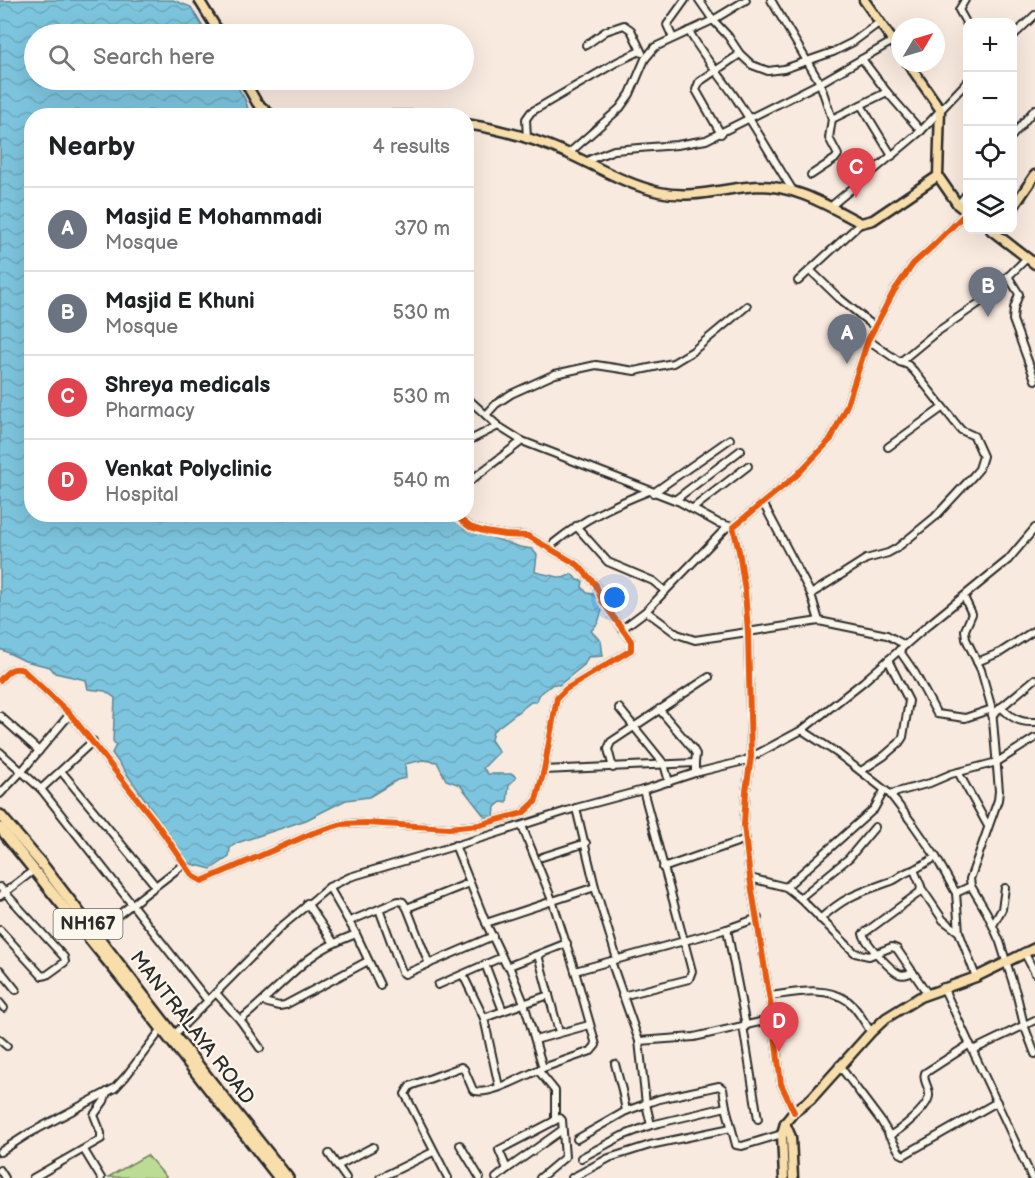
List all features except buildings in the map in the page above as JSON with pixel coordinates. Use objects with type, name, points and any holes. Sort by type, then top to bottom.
[{"type":"highway","name":"MANTRALAYA ROAD","points":[[0,815],[41,863],[95,933],[171,1037],[288,1178]]},
{"type":"highway","name":"MANTRALAYA ROAD","points":[[0,828],[161,1030]]},
{"type":"highway","name":"NH167","points":[[161,1030],[171,1037],[279,1178]]},
{"type":"main road","points":[[199,0],[214,24]]},
{"type":"main road","points":[[864,0],[891,38]]},
{"type":"main road","points":[[914,72],[940,109],[938,176],[963,209]]},
{"type":"main road","points":[[250,90],[263,108]]},
{"type":"main road","points":[[474,125],[506,131],[568,154],[609,176],[661,193],[701,195],[758,186],[792,189],[861,223],[873,220],[938,176]]},
{"type":"main road","points":[[1017,202],[1035,175]]},
{"type":"main road","points":[[999,234],[1035,264]]},
{"type":"main road","points":[[784,1178],[782,1134],[785,1123],[794,1112],[811,1099],[839,1065],[886,1018],[927,993],[976,977],[1035,948]]},
{"type":"main road","points":[[785,1123],[791,1137],[793,1178]]},
{"type":"street","points":[[673,38],[667,25],[685,0]]},
{"type":"street","points":[[699,0],[740,54],[752,65],[768,71],[784,69],[809,61],[853,42],[879,21]]},
{"type":"street","points":[[568,154],[626,100],[645,58],[655,47],[713,20],[746,0]]},
{"type":"street","points":[[771,0],[809,61],[820,83],[832,119],[828,138],[837,155],[835,159],[811,175]]},
{"type":"street","points":[[964,18],[959,10],[965,0]]},
{"type":"street","points":[[1017,32],[1035,15]]},
{"type":"street","points":[[586,45],[606,31],[624,25],[631,30],[645,58]]},
{"type":"street","points":[[689,31],[703,56],[716,69],[749,118],[792,189]]},
{"type":"street","points":[[586,163],[614,150],[677,145],[706,140],[820,83],[891,42]]},
{"type":"street","points":[[527,139],[526,119],[531,112],[640,51]]},
{"type":"street","points":[[721,134],[696,90],[699,82],[740,54]]},
{"type":"street","points":[[862,59],[886,92],[921,131]]},
{"type":"street","points":[[830,207],[921,131],[963,86]]},
{"type":"street","points":[[832,119],[886,92]]},
{"type":"street","points":[[861,105],[892,156]]},
{"type":"street","points":[[1017,130],[1035,109]]},
{"type":"street","points":[[958,205],[963,198]]},
{"type":"street","points":[[622,629],[646,611],[730,527],[797,475],[831,439],[847,405],[868,340],[894,291],[913,264],[963,217]]},
{"type":"street","points":[[798,281],[861,223]]},
{"type":"street","points":[[900,362],[934,334],[985,299],[1027,258]]},
{"type":"street","points":[[810,270],[839,298],[875,327]]},
{"type":"street","points":[[1008,276],[1019,294],[1013,320],[1035,380]]},
{"type":"street","points":[[486,415],[496,404],[511,394],[555,374],[596,365],[635,372],[672,363],[693,351],[747,306]]},
{"type":"street","points":[[811,594],[866,559],[897,548],[935,517],[979,470],[983,456],[974,436],[961,430],[914,370],[868,340]]},
{"type":"street","points":[[474,404],[498,426],[522,441],[675,500],[730,527],[739,550],[748,632],[752,757],[746,791],[744,825],[781,1084],[794,1112]]},
{"type":"street","points":[[888,447],[942,408]]},
{"type":"street","points":[[474,438],[498,426]]},
{"type":"street","points":[[554,543],[576,526],[613,505],[651,492],[730,439]]},
{"type":"street","points":[[474,478],[522,441]]},
{"type":"street","points":[[675,500],[741,450]]},
{"type":"street","points":[[692,509],[748,466]]},
{"type":"street","points":[[763,503],[811,594],[819,621]]},
{"type":"street","points":[[0,680],[9,670],[16,668],[23,670],[70,714],[154,820],[193,876],[202,881],[313,833],[342,824],[366,823],[449,828],[501,820],[524,813],[537,796],[557,698],[566,688],[630,650],[631,641],[602,601],[596,585],[578,565],[528,536],[505,536],[486,532],[470,527],[463,522]]},
{"type":"street","points":[[576,526],[601,557],[653,581],[665,591]]},
{"type":"street","points":[[171,1037],[266,941],[307,903],[329,887],[350,877],[576,808],[744,761],[802,730],[1008,560],[1035,528]]},
{"type":"street","points":[[964,597],[972,614],[965,630],[966,639],[981,670],[992,712],[998,800],[972,869],[971,886],[993,926],[1007,962],[1023,1025],[1035,1054]]},
{"type":"street","points":[[646,611],[685,638],[694,640],[819,621],[887,635],[902,648],[937,714],[965,718],[992,712],[1035,679]]},
{"type":"street","points":[[977,662],[1001,652],[1035,630]]},
{"type":"street","points":[[861,771],[884,756],[903,737],[909,701],[888,660]]},
{"type":"street","points":[[613,768],[608,745],[634,725],[709,677]]},
{"type":"street","points":[[1001,707],[1017,720],[1035,722]]},
{"type":"street","points":[[619,708],[664,764],[669,782]]},
{"type":"street","points":[[659,709],[696,754],[695,773]]},
{"type":"street","points":[[0,794],[70,714]]},
{"type":"street","points":[[0,716],[39,751]]},
{"type":"street","points":[[802,730],[887,792],[913,824],[936,857],[956,893],[959,932],[976,977]]},
{"type":"street","points":[[786,887],[874,808],[887,792],[930,783],[958,772],[997,762],[1035,738]]},
{"type":"street","points":[[41,789],[93,741]]},
{"type":"street","points":[[0,752],[41,789],[208,1001]]},
{"type":"street","points":[[544,770],[695,763]]},
{"type":"street","points":[[61,771],[155,885]]},
{"type":"street","points":[[958,772],[988,826]]},
{"type":"street","points":[[622,996],[689,979],[692,971],[643,790]]},
{"type":"street","points":[[576,808],[622,996],[639,1041],[646,1104],[651,1125]]},
{"type":"street","points":[[446,1177],[405,1094],[410,1086],[461,1067],[476,1092],[499,1087],[594,1048],[596,1045],[567,943],[522,826]]},
{"type":"street","points":[[800,898],[849,858],[875,827]]},
{"type":"street","points":[[663,868],[746,839]]},
{"type":"street","points":[[542,857],[586,843]]},
{"type":"street","points":[[455,845],[486,923],[504,962],[509,966],[524,1003],[535,1040],[540,1069],[555,1091],[555,1120]]},
{"type":"street","points":[[820,919],[852,895],[889,882],[936,857]]},
{"type":"street","points":[[95,933],[184,864]]},
{"type":"street","points":[[0,930],[42,976],[65,962],[64,957],[2,892],[34,870]]},
{"type":"street","points":[[914,870],[922,889],[943,920],[959,932]]},
{"type":"street","points":[[750,878],[786,887],[855,953],[863,956],[892,947],[897,949],[927,993]]},
{"type":"street","points":[[407,908],[469,883]]},
{"type":"street","points":[[956,893],[971,886]]},
{"type":"street","points":[[329,887],[350,921],[380,985]]},
{"type":"street","points":[[486,923],[595,887]]},
{"type":"street","points":[[993,926],[1002,909],[1005,888]]},
{"type":"street","points":[[913,972],[904,975],[897,973],[876,952],[863,934],[922,889]]},
{"type":"street","points":[[350,921],[398,901],[403,902],[429,964]]},
{"type":"street","points":[[307,903],[334,943]]},
{"type":"street","points":[[379,909],[402,972],[408,974],[493,936]]},
{"type":"street","points":[[575,971],[727,929],[758,918]]},
{"type":"street","points":[[727,929],[745,1026],[758,1119]]},
{"type":"street","points":[[240,1020],[264,1002],[312,956],[356,934]]},
{"type":"street","points":[[509,966],[567,943]]},
{"type":"street","points":[[1024,952],[1035,973]]},
{"type":"street","points":[[538,955],[559,1032]]},
{"type":"street","points":[[438,985],[502,957]]},
{"type":"street","points":[[264,1002],[279,1006],[285,1005],[368,961]]},
{"type":"street","points":[[485,964],[503,1011]]},
{"type":"street","points":[[0,970],[16,990]]},
{"type":"street","points":[[463,975],[483,1018],[499,1087]]},
{"type":"street","points":[[943,987],[1032,1178]]},
{"type":"street","points":[[769,996],[805,992],[835,995],[852,1005],[871,1032]]},
{"type":"street","points":[[216,993],[240,1020],[260,1048]]},
{"type":"street","points":[[483,1018],[549,995]]},
{"type":"street","points":[[639,1041],[694,1037],[773,1019]]},
{"type":"street","points":[[889,1136],[904,1127],[927,1101],[929,1092],[924,1078],[925,1073],[972,1047],[1035,1020]]},
{"type":"street","points":[[535,1040],[590,1024]]},
{"type":"street","points":[[0,1152],[121,1082],[161,1030]]},
{"type":"street","points":[[0,1040],[7,1046]]},
{"type":"street","points":[[615,1064],[626,1111]]},
{"type":"street","points":[[839,1065],[881,1121],[900,1153],[904,1155],[997,1102]]},
{"type":"street","points":[[577,1138],[626,1111],[718,1086],[723,1089],[734,1142],[738,1146],[782,1134]]},
{"type":"street","points":[[33,1178],[42,1176],[101,1139],[101,1132],[94,1115],[104,1101],[107,1092]]},
{"type":"street","points":[[581,1158],[622,1136],[651,1125],[726,1107]]},
{"type":"street","points":[[507,1169],[499,1150],[560,1118],[565,1157],[540,1178]]},
{"type":"street","points":[[572,1178],[584,1175],[609,1158],[650,1145],[731,1128]]},
{"type":"street","points":[[496,1178],[562,1130]]},
{"type":"street","points":[[460,1145],[480,1178]]},
{"type":"street","points":[[337,1166],[373,1147]]},
{"type":"street","points":[[84,1150],[101,1178]]},
{"type":"street","points":[[380,1178],[433,1152]]},
{"type":"street","points":[[328,1154],[346,1178]]},
{"type":"street","points":[[0,1170],[5,1178]]},
{"type":"green space","points":[[147,1155],[167,1178],[108,1177]]},
{"type":"water","points":[[173,0],[191,7],[201,24],[24,24],[24,90],[239,90],[248,108],[24,108],[24,522],[456,522],[465,529],[532,549],[537,555],[535,572],[563,578],[572,574],[577,580],[583,581],[582,587],[587,593],[593,594],[603,607],[598,623],[591,631],[601,641],[603,656],[588,657],[584,665],[559,685],[553,684],[540,694],[536,702],[531,702],[493,731],[491,740],[499,752],[483,768],[488,774],[513,774],[516,778],[509,785],[507,803],[501,802],[495,807],[494,818],[485,817],[460,785],[446,780],[437,762],[423,760],[405,764],[406,778],[397,780],[369,797],[346,800],[306,820],[237,843],[230,848],[229,857],[211,869],[188,863],[112,753],[116,745],[113,741],[115,698],[105,691],[88,689],[86,680],[55,673],[50,667],[25,661],[0,649],[0,1]]},
{"type":"cycle path","points":[[794,1112],[781,1084],[744,825],[751,757],[748,632],[745,591],[733,527],[797,475],[831,439],[847,405],[868,340],[894,291],[913,264],[963,216]]},
{"type":"cycle path","points":[[0,680],[13,669],[23,670],[70,714],[154,820],[193,876],[202,881],[313,833],[342,824],[366,823],[449,828],[479,825],[523,813],[535,802],[537,796],[557,698],[566,689],[631,650],[631,641],[602,601],[596,585],[578,565],[528,536],[486,532],[470,527],[463,522]]},
{"type":"place","name":"Shreya medicals","points":[[856,198]]},
{"type":"place","name":"Masjid E Khuni","points":[[988,317]]},
{"type":"place","name":"Masjid E Mohammadi","points":[[847,364]]},
{"type":"place","name":"Venkat Polyclinic","points":[[779,1052]]}]
